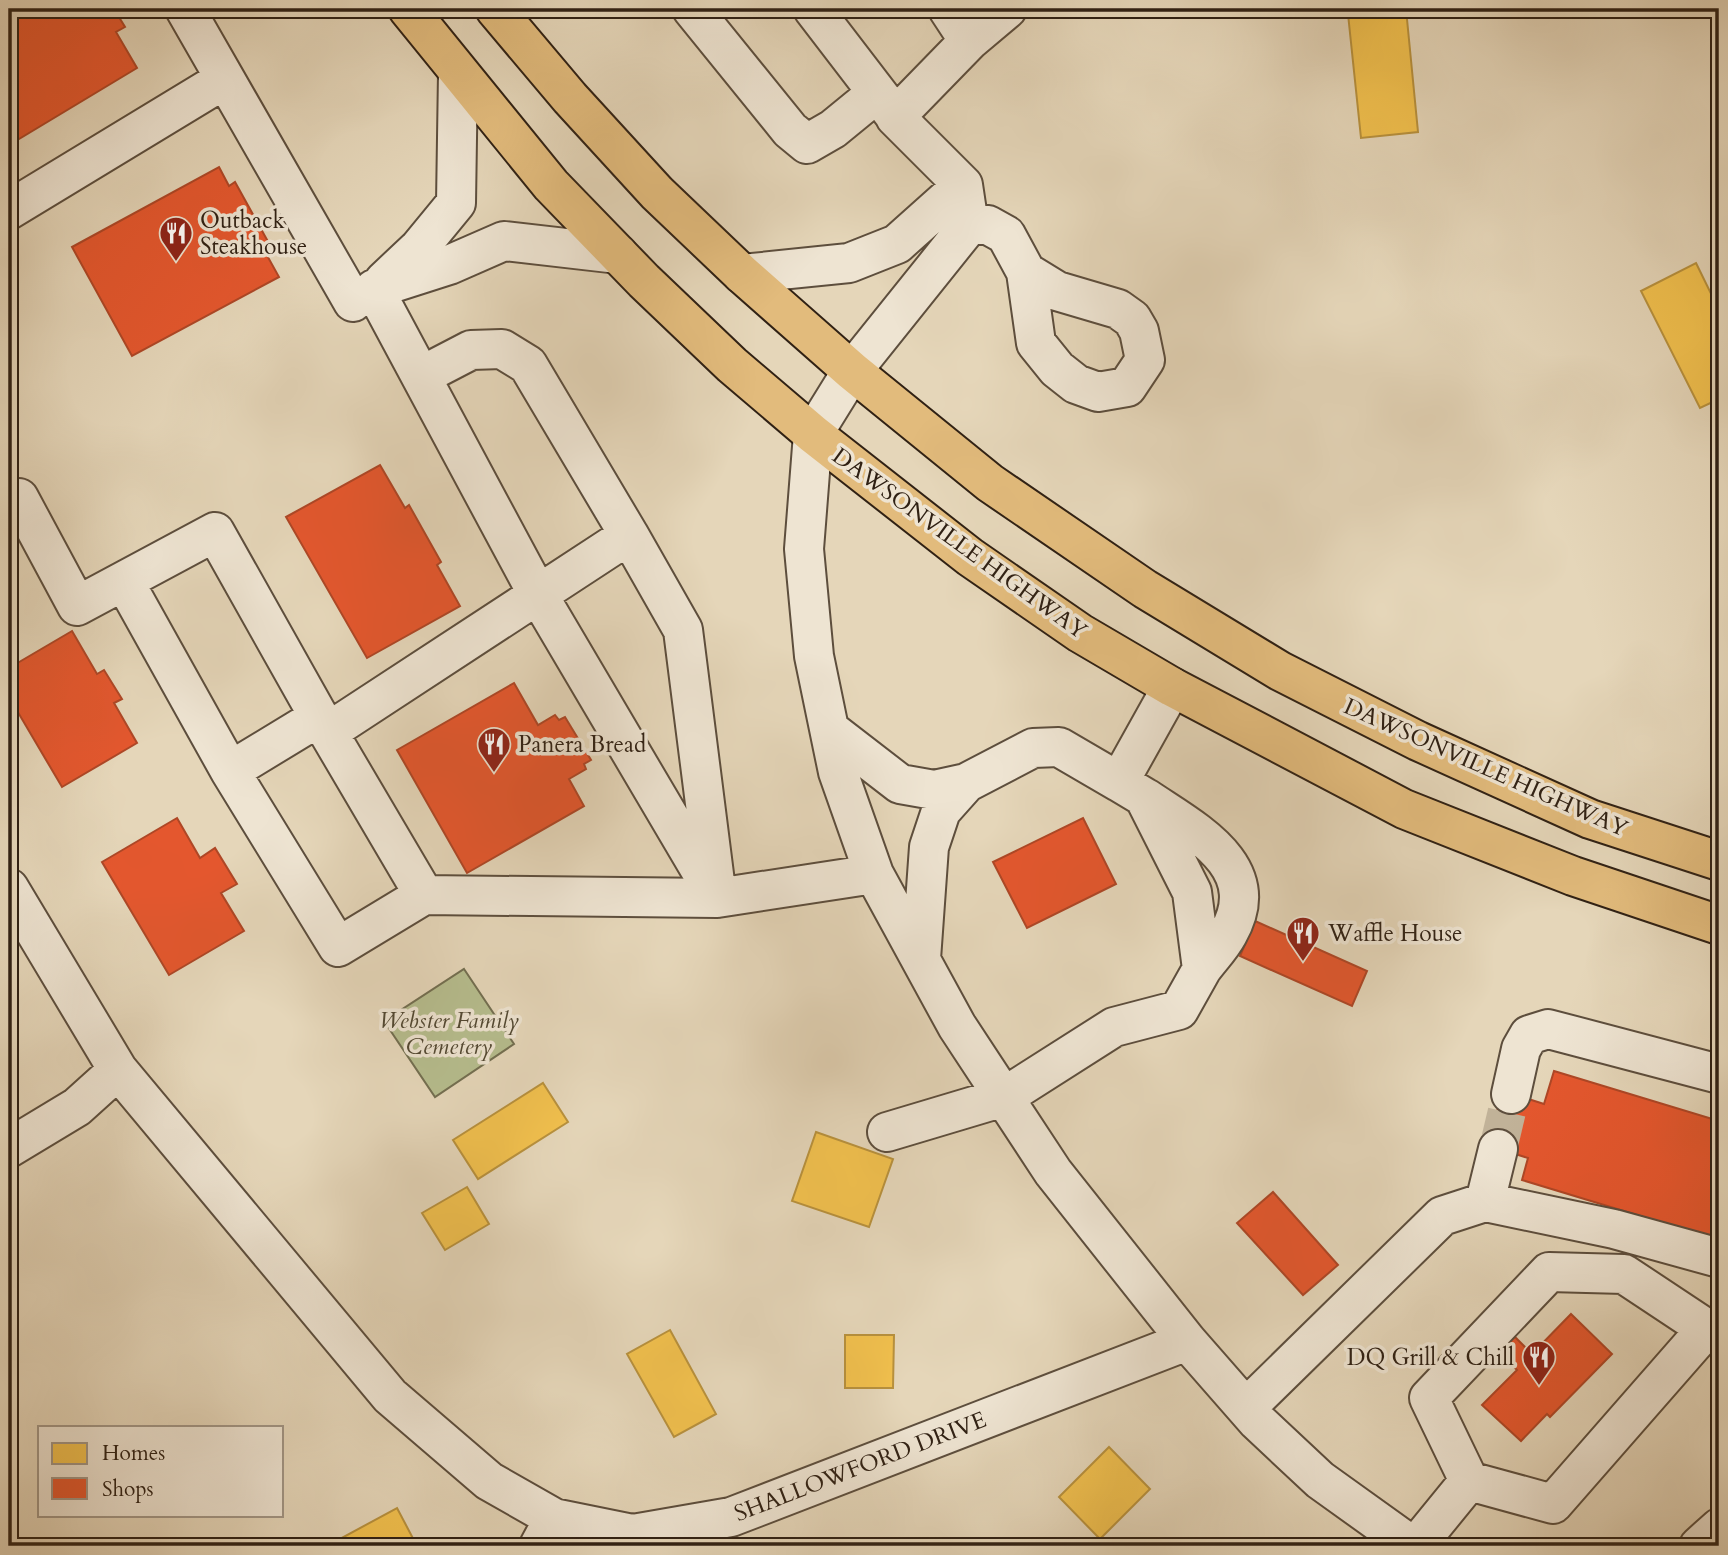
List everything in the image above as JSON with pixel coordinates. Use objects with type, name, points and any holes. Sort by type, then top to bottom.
[{"type":"main road","name":"DAWSONVILLE HIGHWAY","points":[[408,9],[551,185],[644,281],[732,365],[813,434],[970,557],[1080,633],[1172,687],[1404,809],[1573,876],[1719,925]]},
{"type":"main road","name":"DAWSONVILLE HIGHWAY","points":[[495,9],[570,98],[657,192],[741,274],[852,371],[990,484],[1145,589],[1280,671],[1418,741],[1590,818],[1719,861]]},
{"type":"street","points":[[185,9],[225,79],[364,296],[421,376],[537,593],[717,898]]},
{"type":"street","points":[[692,9],[790,130],[807,144],[886,105],[1007,9]]},
{"type":"street","points":[[813,9],[886,105],[963,185],[969,224],[852,371],[813,434],[804,549],[814,656],[838,772],[874,874],[957,1026],[1053,1172],[1187,1340],[1246,1408],[1320,1480],[1414,1546],[1469,1480]]},
{"type":"street","points":[[948,9],[969,41]]},
{"type":"street","points":[[364,296],[419,248],[456,203],[458,73]]},
{"type":"street","points":[[9,210],[225,79]]},
{"type":"street","points":[[741,274],[849,263],[897,244],[963,185]]},
{"type":"street","points":[[969,224],[988,225],[1006,235],[1026,272]]},
{"type":"street","points":[[364,296],[504,242],[618,254]]},
{"type":"street","points":[[421,376],[471,350],[502,349],[528,365],[683,629],[717,898]]},
{"type":"street","points":[[19,498],[77,606],[215,532],[323,724],[424,895]]},
{"type":"street","points":[[230,771],[323,724],[629,535]]},
{"type":"street","points":[[124,581],[230,771],[338,947],[424,895],[717,898],[874,874]]},
{"type":"street","points":[[1131,789],[1172,687]]},
{"type":"street","points":[[830,730],[900,784],[933,790],[966,783],[1033,748],[1059,747],[1131,789],[1192,892],[1202,969],[1179,1010],[1114,1027],[1004,1097],[887,1132]]},
{"type":"street","points":[[920,959],[929,847],[941,811],[966,783]]},
{"type":"street","name":"SHALLOWFORD DRIVE","points":[[9,888],[118,1070],[390,1396],[547,1532],[633,1534],[731,1517],[1187,1340]]},
{"type":"street","points":[[1511,1094],[1521,1049],[1529,1035],[1548,1028],[1719,1074]]},
{"type":"street","points":[[9,1147],[77,1107],[118,1070]]},
{"type":"street","points":[[1485,1202],[1498,1149]]},
{"type":"street","points":[[1246,1408],[1443,1216],[1485,1202],[1614,1229],[1719,1258]]},
{"type":"street","points":[[1549,1272],[1624,1274],[1713,1333],[1553,1504],[1469,1480],[1429,1398],[1549,1272]]},
{"type":"street","points":[[1699,1546],[1719,1528]]},
{"type":"green space","name":"Webster Family Cemetery","points":[[464,969],[514,1044],[435,1097],[384,1021]]},
{"type":"building: Homes","points":[[1406,9],[1418,132],[1361,138],[1348,14]]},
{"type":"building: Homes","points":[[1696,263],[1719,310],[1719,399],[1700,408],[1641,291]]},
{"type":"building: Homes","points":[[543,1083],[568,1122],[478,1179],[453,1140]]},
{"type":"building: Homes","points":[[816,1132],[893,1159],[869,1227],[792,1201]]},
{"type":"building: Homes","points":[[467,1187],[489,1224],[445,1250],[422,1213]]},
{"type":"building: Homes","points":[[670,1330],[716,1414],[674,1437],[627,1354]]},
{"type":"building: Homes","points":[[845,1335],[894,1335],[893,1388],[845,1388]]},
{"type":"building: Homes","points":[[1109,1447],[1150,1489],[1100,1539],[1059,1497]]},
{"type":"building: Homes","points":[[397,1508],[417,1546],[327,1546]]},
{"type":"building: Shops","points":[[9,9],[114,9],[125,27],[116,32],[137,68],[9,145]]},
{"type":"building: Shops","name":"Outback Steakhouse","points":[[219,167],[229,186],[235,182],[271,247],[264,250],[279,277],[132,356],[72,247]]},
{"type":"building: Shops","points":[[380,465],[405,508],[409,505],[441,562],[437,565],[460,606],[367,658],[286,517]]},
{"type":"building: Shops","points":[[72,631],[97,674],[104,670],[122,699],[114,703],[137,743],[62,787],[9,697],[9,668]]},
{"type":"building: Shops","name":"Panera Bread","points":[[514,683],[538,725],[555,715],[559,720],[565,717],[591,760],[584,764],[586,769],[569,779],[584,806],[467,873],[397,750]]},
{"type":"building: Shops","points":[[177,818],[200,858],[215,848],[237,884],[221,893],[244,931],[169,975],[102,862]]},
{"type":"building: Shops","points":[[1083,818],[1116,884],[1027,928],[993,862]]},
{"type":"building: Shops","name":"Waffle House","points":[[1255,921],[1367,971],[1352,1006],[1240,956]]},
{"type":"building: Shops","points":[[1554,1071],[1719,1121],[1719,1240],[1522,1180],[1528,1158],[1487,1145],[1503,1091],[1544,1104]]},
{"type":"building: Shops","points":[[1273,1192],[1338,1265],[1303,1295],[1237,1223]]},
{"type":"building: Shops","name":"DQ Grill & Chill","points":[[1571,1314],[1612,1354],[1550,1417],[1547,1414],[1521,1441],[1482,1405],[1517,1370],[1492,1345],[1507,1329],[1532,1354]]},
{"type":"tunnel","points":[[1498,1149],[1511,1094]]},
{"type":"place","name":"Outback Steakhouse","points":[[176,263]]},
{"type":"place","name":"Panera Bread","points":[[494,774]]},
{"type":"place","name":"Waffle House","points":[[1303,963]]},
{"type":"place","name":"DQ Grill & Chill","points":[[1539,1387]]}]
